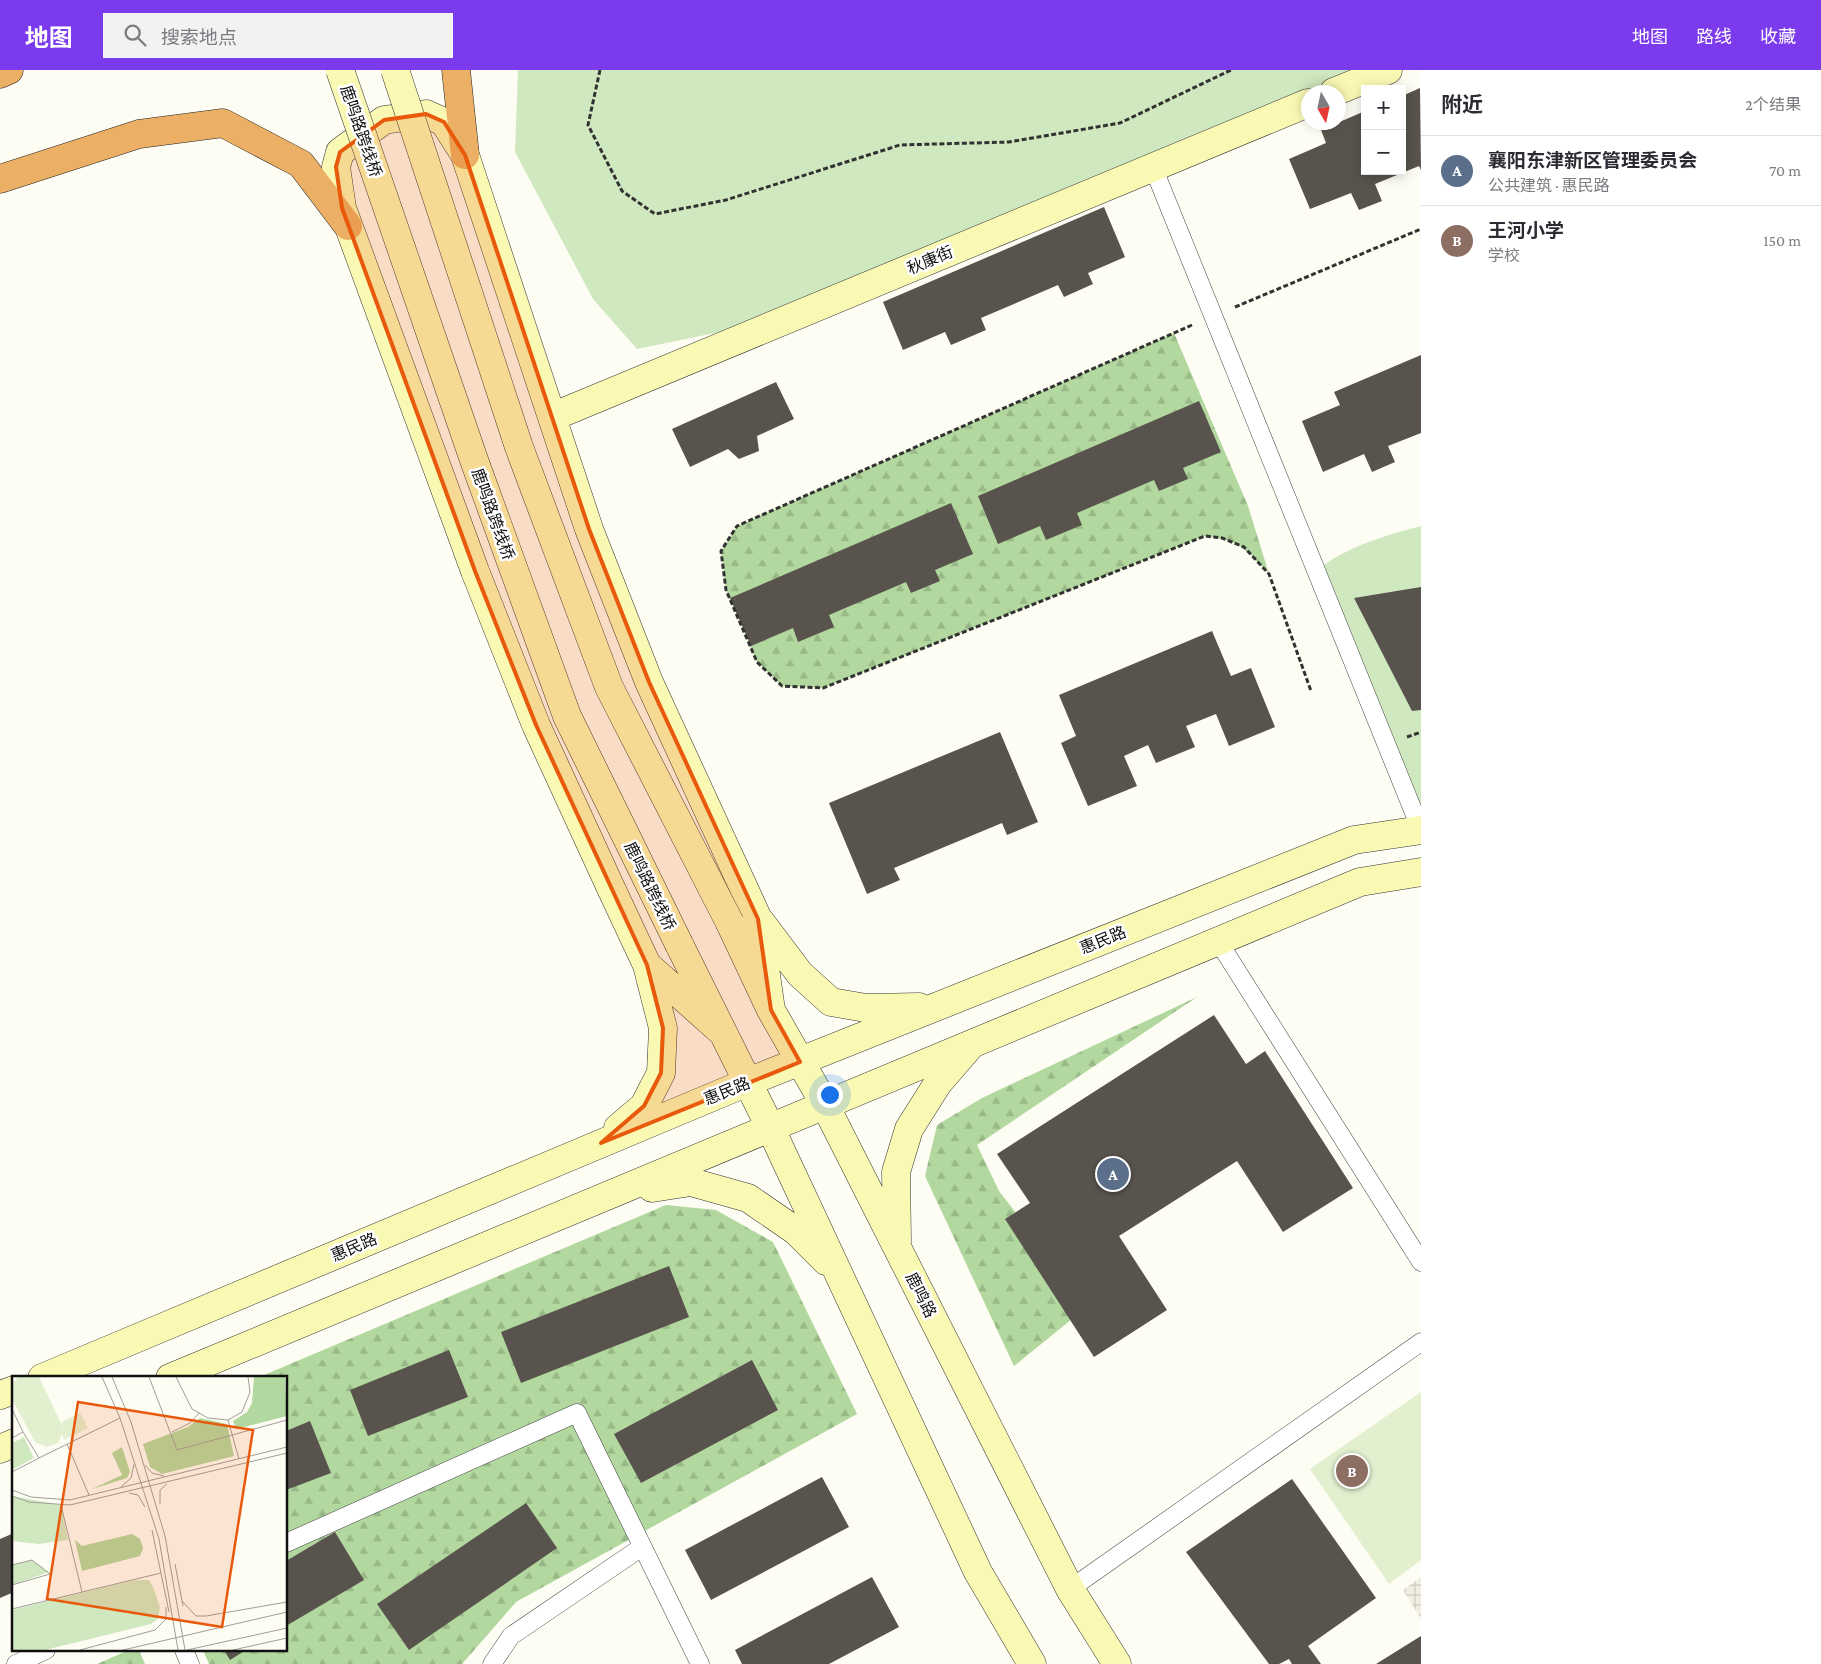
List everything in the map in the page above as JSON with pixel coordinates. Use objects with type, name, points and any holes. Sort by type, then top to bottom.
[{"type":"highway","points":[[0,74],[9,70]]},
{"type":"highway","points":[[456,70],[465,155]]},
{"type":"highway","points":[[0,180],[139,134],[223,123],[301,164],[348,226]]},
{"type":"main road","name":"鹿鸣路跨线桥","points":[[340,70],[474,460],[567,716],[722,1032]]},
{"type":"main road","name":"鹿鸣路","points":[[395,70],[519,447],[609,687],[730,923],[772,1010],[825,1105],[1070,1589],[1116,1664]]},
{"type":"main road","points":[[1346,87],[1388,70]]},
{"type":"main road","name":"秋康街","points":[[552,417],[1301,106]]},
{"type":"main road","points":[[601,1143],[644,1106],[661,1074],[663,1028],[648,965],[536,725],[474,572],[342,208],[336,167],[340,152],[384,120],[426,114],[444,122],[465,155],[589,529],[649,682],[758,919],[800,974],[831,1002],[866,1008],[938,1006]]},
{"type":"main road","name":"惠民路","points":[[47,1376],[748,1082],[1354,840],[1421,830]]},
{"type":"main road","points":[[175,1376],[1360,882],[1421,872]]},
{"type":"main road","points":[[758,919],[772,1010]]},
{"type":"main road","points":[[648,965],[722,1032],[770,1127],[978,1572],[1032,1664]]},
{"type":"main road","points":[[897,1247],[896,1172],[909,1129],[938,1083],[973,1043]]},
{"type":"main road","points":[[613,1193],[691,1182],[748,1198],[796,1231],[838,1273]]},
{"type":"main road","points":[[0,1395],[12,1391]]},
{"type":"main road","points":[[0,1449],[12,1444]]},
{"type":"lane","points":[[1153,167],[1421,830]]},
{"type":"lane","points":[[1218,941],[1421,1262]]},
{"type":"lane","points":[[1070,1589],[1421,1342]]},
{"type":"lane","points":[[288,1542],[577,1413],[700,1664]]},
{"type":"lane","points":[[492,1664],[511,1636],[642,1547]]},
{"type":"lane","points":[[16,1664],[42,1652]]},
{"type":"lane","points":[[185,1652],[190,1664]]},
{"type":"path","points":[[600,70],[588,125],[622,191],[655,214],[726,200],[900,145],[1009,142],[1120,122],[1231,70]]},
{"type":"path","points":[[1312,691],[1269,574],[1244,547],[1222,538],[1205,536],[824,688],[782,686],[757,662],[726,590],[721,551],[737,526],[1213,316],[1421,229]]},
{"type":"highlighted area","points":[[426,114],[444,122],[465,155],[589,529],[649,682],[758,919],[771,1010],[800,1062],[601,1143],[644,1106],[661,1073],[663,1028],[647,965],[536,725],[475,571],[342,208],[336,167],[340,152],[384,120]]},
{"type":"green space","points":[[518,70],[1365,70],[1329,85],[1301,85],[1301,97],[749,326],[637,349],[593,299],[515,152]]},
{"type":"green space","points":[[1174,333],[1248,506],[1269,574],[1248,552],[1235,543],[1205,536],[823,688],[782,686],[757,662],[726,590],[721,551],[737,526]]},
{"type":"green space","points":[[1421,526],[1421,830],[1317,571],[1352,549],[1380,538]]},
{"type":"green space","points":[[1197,997],[977,1145],[999,1191],[1088,1306],[1014,1366],[925,1176],[937,1125],[982,1098]]},
{"type":"green space","points":[[666,1205],[716,1210],[773,1242],[857,1414],[516,1602],[462,1664],[209,1664],[204,1652],[288,1652],[288,1376],[262,1376]]},
{"type":"green space","points":[[1421,1392],[1421,1560],[1389,1584],[1310,1469]]},
{"type":"green space","points":[[124,1652],[140,1652],[145,1664],[97,1664]]},
{"type":"shaded area","points":[[1421,1577],[1421,1619],[1403,1590]]},
{"type":"building","points":[[1420,88],[1421,170],[1419,166],[1406,171],[1406,94]]},
{"type":"building","points":[[1361,113],[1361,175],[1397,175],[1375,184],[1382,201],[1359,210],[1351,193],[1310,209],[1289,159],[1326,143],[1321,130],[1346,130],[1346,119]]},
{"type":"building","points":[[1104,207],[1125,257],[1088,273],[1093,284],[1064,297],[1058,285],[981,318],[986,330],[951,345],[945,332],[903,350],[883,302]]},
{"type":"building","points":[[1421,355],[1421,433],[1388,446],[1395,462],[1372,472],[1364,454],[1323,472],[1302,421],[1340,405],[1334,392]]},
{"type":"building","points":[[776,382],[794,419],[757,436],[759,451],[739,459],[728,449],[690,467],[672,429]]},
{"type":"building","points":[[1199,401],[1221,452],[1183,468],[1188,479],[1159,491],[1154,480],[1077,513],[1082,525],[1046,540],[1040,526],[998,544],[978,496]]},
{"type":"building","points":[[951,503],[973,554],[935,570],[940,581],[911,593],[906,582],[829,615],[834,627],[798,642],[793,628],[751,646],[730,598]]},
{"type":"building","points":[[1421,587],[1421,710],[1412,711],[1354,598]]},
{"type":"building","points":[[1212,631],[1231,676],[1251,668],[1275,727],[1229,746],[1216,714],[1186,726],[1195,747],[1156,763],[1148,745],[1124,756],[1137,786],[1088,806],[1061,743],[1076,736],[1059,695]]},
{"type":"building","points":[[1000,732],[1038,822],[1007,835],[1002,823],[894,868],[900,880],[867,894],[829,803]]},
{"type":"building","points":[[1214,1015],[1246,1064],[1265,1051],[1353,1188],[1283,1232],[1237,1161],[1119,1236],[1167,1310],[1094,1357],[1005,1219],[1030,1203],[997,1154]]},
{"type":"building","points":[[669,1266],[689,1317],[521,1383],[501,1332]]},
{"type":"building","points":[[449,1350],[468,1397],[368,1436],[350,1390]]},
{"type":"building","points":[[752,1360],[778,1410],[641,1483],[614,1434]]},
{"type":"building","points":[[310,1421],[331,1473],[288,1489],[288,1430]]},
{"type":"building","points":[[822,1477],[849,1527],[711,1600],[685,1550]]},
{"type":"building","points":[[1292,1479],[1376,1598],[1308,1646],[1321,1664],[1292,1664],[1289,1659],[1279,1664],[1269,1664],[1186,1552]]},
{"type":"building","points":[[526,1503],[557,1548],[409,1650],[377,1604]]},
{"type":"building","points":[[335,1532],[364,1580],[288,1625],[288,1560]]},
{"type":"building","points":[[12,1534],[12,1593],[0,1598],[0,1539]]},
{"type":"building","points":[[872,1577],[899,1627],[829,1664],[742,1664],[735,1650]]},
{"type":"building","points":[[1421,1636],[1421,1664],[1376,1664]]},
{"type":"building","points":[[225,1652],[243,1652],[230,1660]]},
{"type":"place","name":"襄阳东津新区管理委员会","points":[[1113,1174]]},
{"type":"place","name":"王河小学","points":[[1352,1471]]}]
